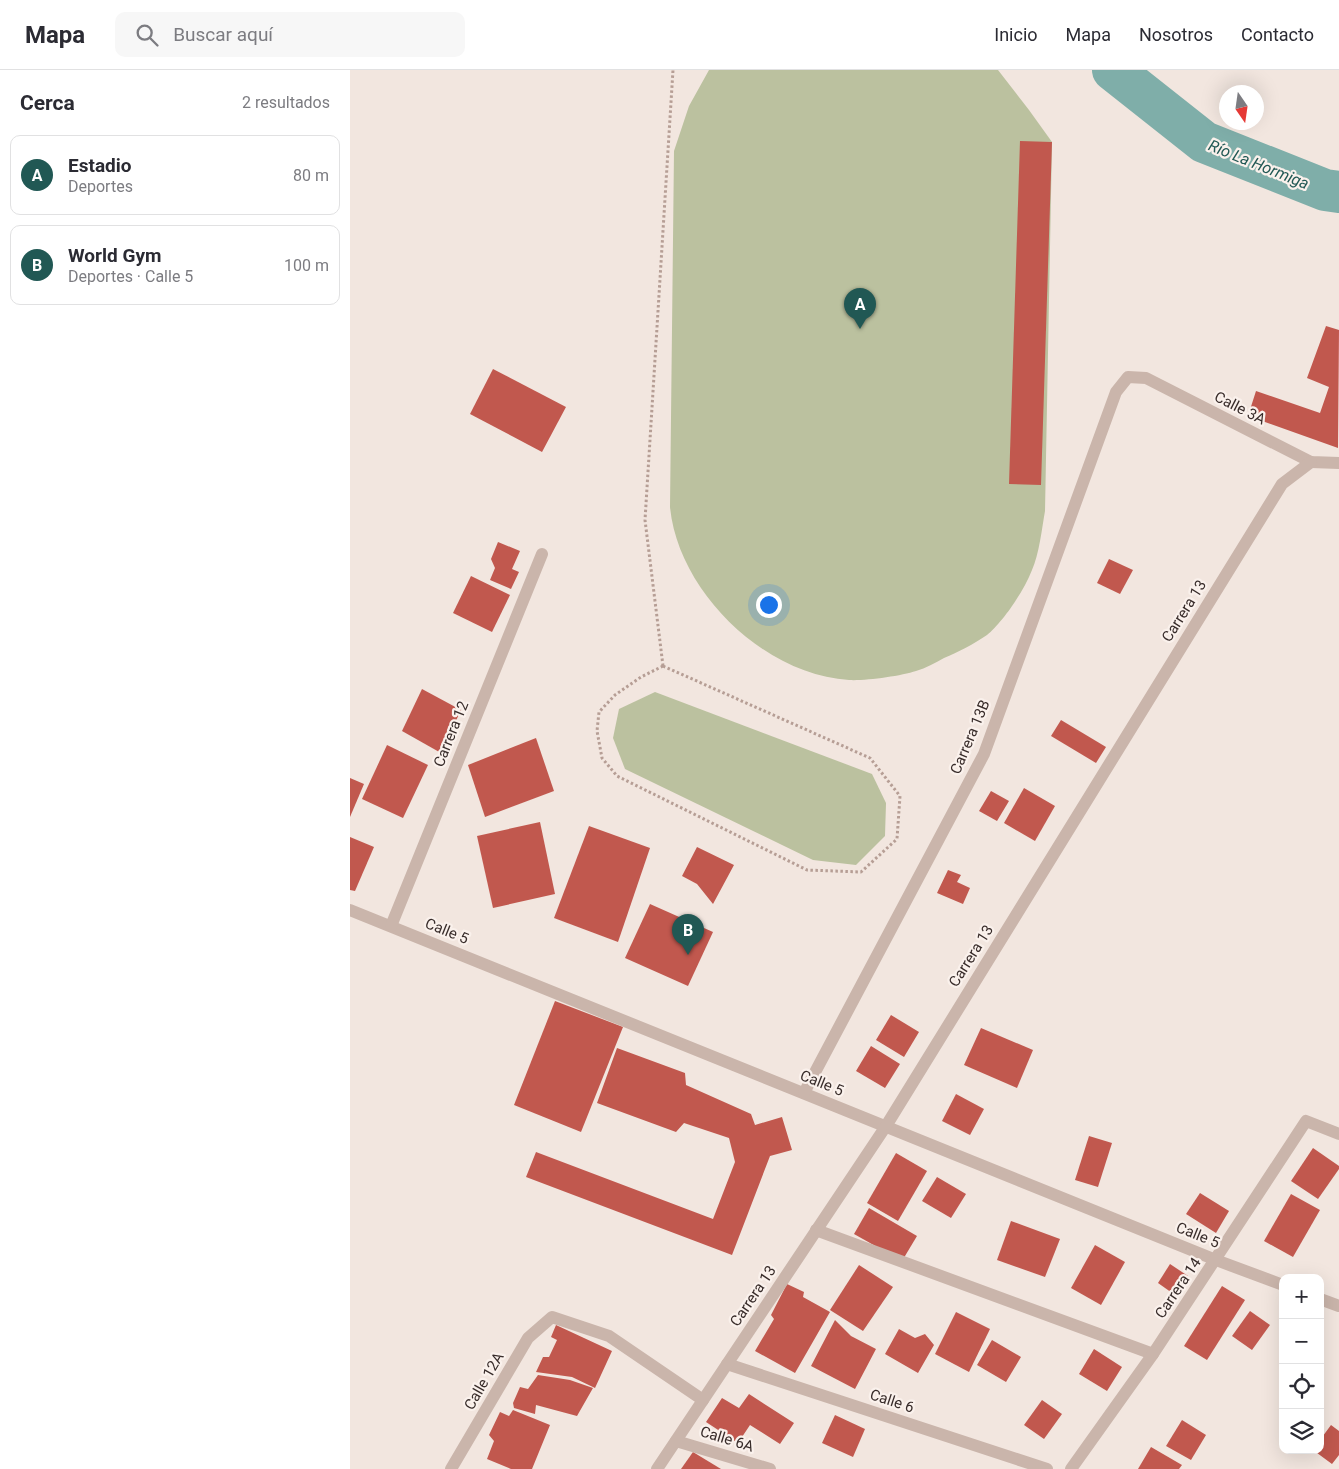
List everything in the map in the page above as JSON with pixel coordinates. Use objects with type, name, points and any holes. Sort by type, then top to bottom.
[{"type":"street","name":"Calle 3A","points":[[1128,377],[1146,378],[1311,462],[1339,463]]},
{"type":"street","name":"Carrera 13B","points":[[804,1093],[984,754],[1116,392],[1128,377]]},
{"type":"street","name":"Carrera 13","points":[[657,1469],[886,1126],[1282,484],[1311,462]]},
{"type":"street","name":"Carrera 12","points":[[391,926],[542,554]]},
{"type":"street","name":"Calle 5","points":[[350,910],[1216,1260],[1279,1284]]},
{"type":"street","name":"Carrera 14","points":[[1072,1469],[1153,1354],[1306,1121],[1339,1134]]},
{"type":"street","points":[[816,1230],[1153,1354]]},
{"type":"street","points":[[1324,1300],[1339,1306]]},
{"type":"street","name":"Calle 12A","points":[[451,1469],[528,1338],[552,1317],[609,1336],[703,1400]]},
{"type":"street","name":"Calle 6","points":[[727,1364],[1047,1469]]},
{"type":"street","name":"Calle 6A","points":[[676,1441],[770,1469]]},
{"type":"path","points":[[664,666],[645,520],[673,70]]},
{"type":"path","points":[[664,666],[870,758],[900,796],[897,839],[860,872],[807,870],[617,776],[602,758],[597,731],[599,712],[614,695],[641,677],[664,666]]},
{"type":"green space","points":[[709,70],[998,70],[1052,142],[1045,511],[1037,557],[1020,593],[1007,614],[991,632],[966,648],[920,670],[883,678],[849,680],[817,675],[786,663],[757,645],[731,623],[708,597],[689,569],[677,538],[670,507],[674,151],[689,106]]},
{"type":"green space","points":[[655,692],[872,774],[886,803],[885,836],[856,865],[813,860],[625,769],[613,738],[619,709]]},
{"type":"building","points":[[1020,141],[1052,142],[1041,485],[1009,484]]},
{"type":"building","points":[[1326,326],[1339,330],[1338,448],[1248,416],[1256,391],[1320,413],[1329,387],[1307,378]]},
{"type":"building","points":[[493,369],[566,407],[542,452],[470,414]]},
{"type":"building","points":[[498,542],[520,551],[512,569],[519,572],[511,589],[490,580],[495,568],[491,559]]},
{"type":"building","points":[[1109,559],[1133,570],[1120,594],[1097,583]]},
{"type":"building","points":[[471,576],[510,595],[492,632],[453,613]]},
{"type":"building","points":[[422,689],[461,710],[441,753],[402,731]]},
{"type":"building","points":[[1061,720],[1106,747],[1096,763],[1051,736]]},
{"type":"building","points":[[536,738],[554,791],[485,817],[468,765]]},
{"type":"building","points":[[387,745],[428,765],[403,818],[362,799]]},
{"type":"building","points":[[350,778],[364,784],[350,817]]},
{"type":"building","points":[[1024,788],[1055,806],[1035,841],[1004,823]]},
{"type":"building","points":[[991,791],[1009,801],[997,821],[979,811]]},
{"type":"building","points":[[540,822],[555,894],[493,908],[477,836]]},
{"type":"building","points":[[589,826],[650,848],[618,942],[554,918]]},
{"type":"building","points":[[350,837],[374,847],[355,891],[350,890]]},
{"type":"building","points":[[697,847],[734,865],[713,904],[697,884],[682,876]]},
{"type":"building","points":[[948,870],[961,875],[957,882],[970,888],[963,904],[937,893]]},
{"type":"building","points":[[650,904],[713,932],[688,986],[625,958]]},
{"type":"building","points":[[555,1001],[623,1027],[581,1132],[514,1105]]},
{"type":"building","points":[[891,1015],[919,1032],[904,1057],[876,1040]]},
{"type":"building","points":[[981,1028],[1033,1050],[1017,1088],[964,1065]]},
{"type":"building","points":[[871,1046],[900,1064],[885,1088],[856,1071]]},
{"type":"building","points":[[617,1048],[685,1073],[686,1085],[751,1114],[755,1125],[782,1117],[792,1150],[770,1156],[732,1255],[526,1177],[536,1152],[713,1219],[735,1162],[729,1138],[684,1123],[676,1132],[597,1103]]},
{"type":"building","points":[[956,1094],[984,1109],[970,1135],[942,1121]]},
{"type":"building","points":[[1089,1136],[1112,1143],[1098,1187],[1075,1180]]},
{"type":"building","points":[[1313,1148],[1339,1166],[1339,1169],[1318,1199],[1291,1181]]},
{"type":"building","points":[[896,1153],[927,1171],[898,1221],[867,1203]]},
{"type":"building","points":[[937,1177],[966,1194],[951,1218],[922,1201]]},
{"type":"building","points":[[1200,1193],[1229,1211],[1216,1233],[1186,1214]]},
{"type":"building","points":[[1291,1194],[1320,1210],[1293,1257],[1264,1241]]},
{"type":"building","points":[[869,1208],[917,1236],[902,1261],[854,1234]]},
{"type":"building","points":[[1011,1221],[1060,1239],[1045,1277],[997,1260]]},
{"type":"building","points":[[1095,1245],[1125,1262],[1101,1305],[1071,1288]]},
{"type":"building","points":[[1170,1264],[1188,1276],[1175,1295],[1158,1283]]},
{"type":"building","points":[[859,1265],[893,1287],[863,1331],[830,1310]]},
{"type":"building","points":[[787,1284],[804,1292],[803,1297],[830,1312],[795,1373],[755,1351],[774,1319],[771,1315]]},
{"type":"building","points":[[1222,1286],[1245,1300],[1207,1360],[1184,1346]]},
{"type":"building","points":[[1250,1311],[1270,1325],[1252,1350],[1232,1336]]},
{"type":"building","points":[[956,1312],[990,1329],[969,1372],[935,1354]]},
{"type":"building","points":[[835,1320],[851,1336],[876,1349],[855,1389],[811,1366]]},
{"type":"building","points":[[556,1325],[612,1351],[595,1388],[572,1377],[536,1372],[543,1357],[549,1357],[557,1340],[551,1337]]},
{"type":"building","points":[[899,1329],[915,1338],[925,1334],[934,1345],[918,1373],[885,1354]]},
{"type":"building","points":[[992,1340],[1021,1357],[1006,1382],[977,1365]]},
{"type":"building","points":[[1094,1349],[1122,1367],[1107,1391],[1079,1374]]},
{"type":"building","points":[[538,1375],[570,1380],[593,1388],[577,1416],[536,1405],[535,1414],[514,1408],[513,1403],[520,1387],[528,1389]]},
{"type":"building","points":[[749,1394],[794,1423],[780,1444],[750,1425],[738,1443],[706,1422],[722,1398],[739,1408]]},
{"type":"building","points":[[1042,1400],[1062,1414],[1044,1439],[1024,1425]]},
{"type":"building","points":[[513,1410],[550,1425],[532,1469],[511,1469],[487,1459],[494,1441],[489,1435],[500,1412],[509,1416]]},
{"type":"building","points":[[835,1415],[865,1429],[853,1457],[822,1443]]},
{"type":"building","points":[[1182,1420],[1206,1435],[1191,1460],[1166,1446]]},
{"type":"building","points":[[1331,1425],[1339,1431],[1339,1455],[1332,1464],[1318,1454],[1324,1454],[1324,1435]]},
{"type":"building","points":[[1151,1447],[1182,1465],[1179,1469],[1138,1469]]},
{"type":"building","points":[[693,1452],[721,1469],[681,1469]]},
{"type":"waterway","name":"Río La Hormiga","points":[[1113,70],[1204,142],[1325,190],[1339,192]]},
{"type":"place","name":"Estadio","points":[[860,329]]},
{"type":"place","name":"World Gym","points":[[688,955]]}]
